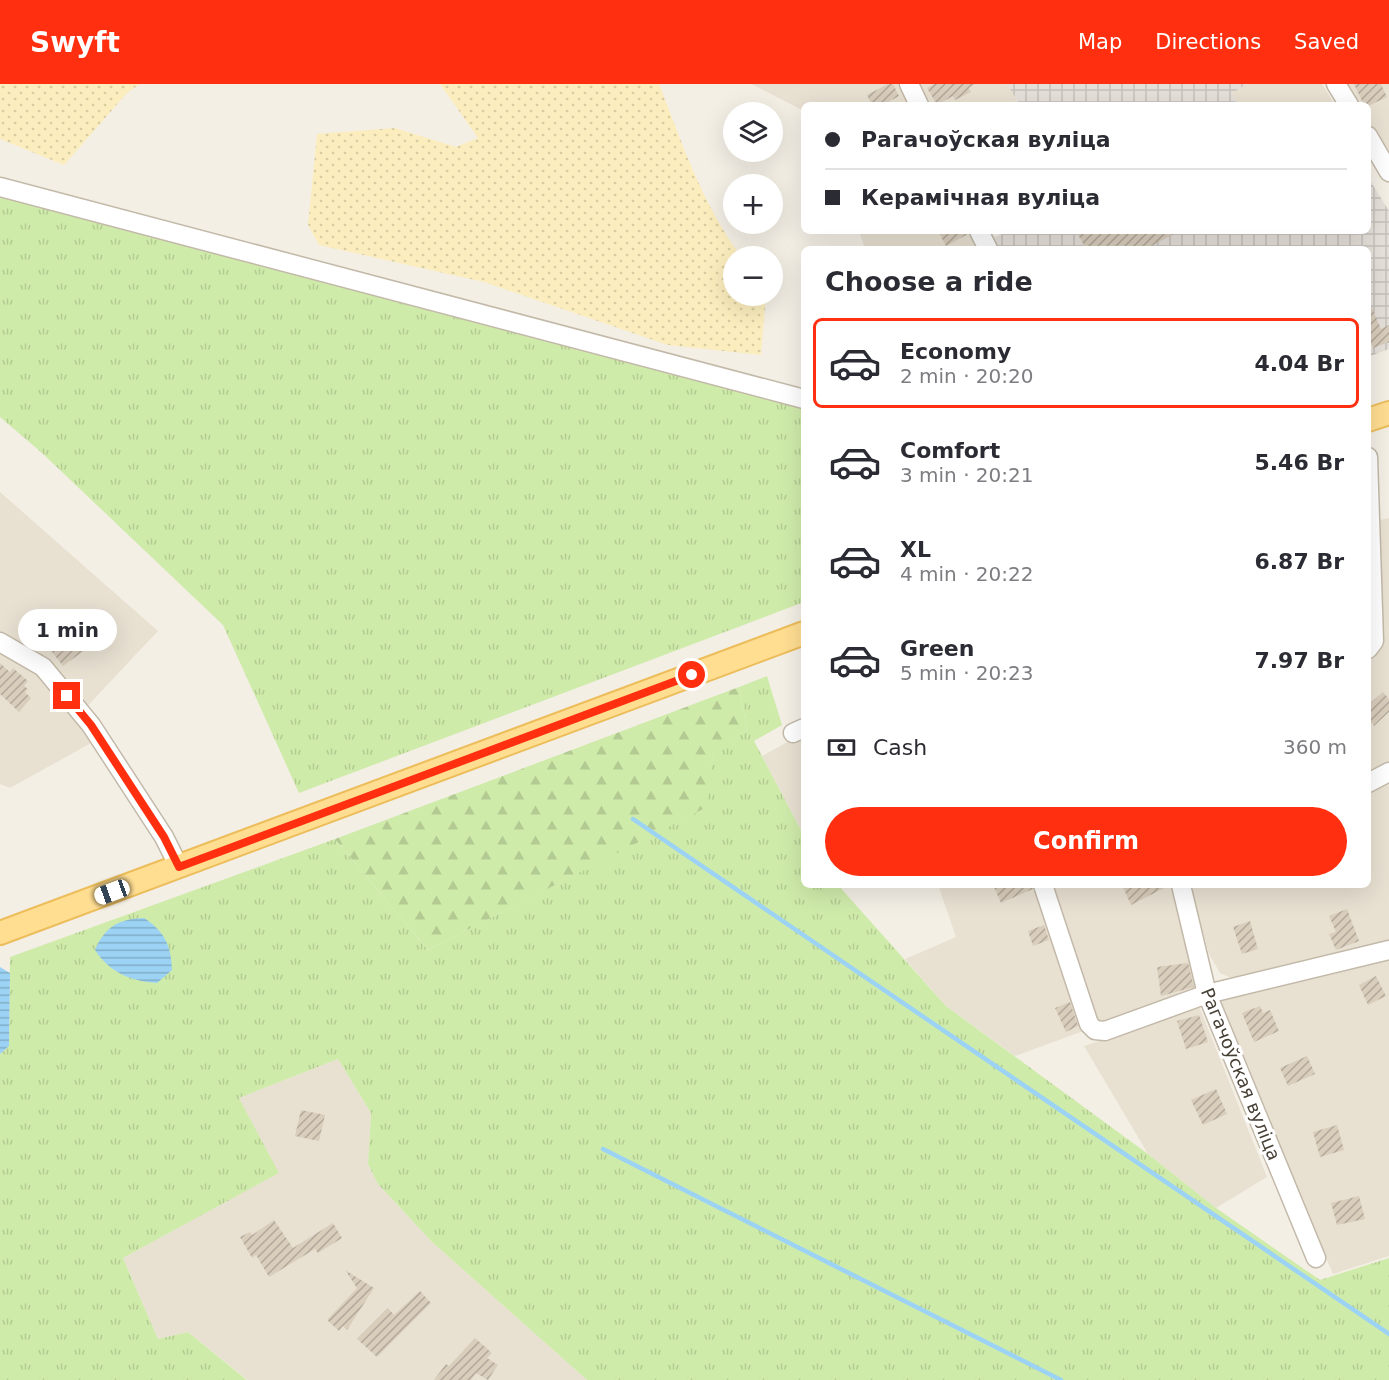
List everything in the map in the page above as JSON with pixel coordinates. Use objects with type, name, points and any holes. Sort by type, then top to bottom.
[{"type":"main road","points":[[1371,419],[1389,413]]},
{"type":"main road","points":[[0,933],[801,634]]},
{"type":"street","points":[[909,84],[918,102]]},
{"type":"street","points":[[1336,84],[1347,102]]},
{"type":"street","points":[[1371,141],[1389,172]]},
{"type":"street","points":[[0,187],[801,398]]},
{"type":"street","points":[[1371,550],[1374,641],[1371,645]]},
{"type":"street","points":[[0,642],[43,667],[91,725],[164,837],[179,867]]},
{"type":"street","points":[[1371,781],[1389,772]]},
{"type":"street","points":[[1044,888],[1089,1024],[1095,1030],[1105,1031],[1207,994],[1389,950]]},
{"type":"street","name":"Рагачоўская вуліца","points":[[1182,888],[1207,994],[1316,1258]]},
{"type":"shaded area","points":[[751,84],[901,84],[910,102],[801,102],[801,109]]},
{"type":"shaded area","points":[[915,84],[1007,84],[1018,102],[924,102]]},
{"type":"shaded area","points":[[1007,84],[1247,84],[1232,93],[1236,102],[1018,102]]},
{"type":"shaded area","points":[[1247,84],[1322,84],[1333,102],[1236,102],[1231,93]]},
{"type":"shaded area","points":[[1345,84],[1389,84],[1389,159],[1371,129],[1371,102],[1355,102]]},
{"type":"shaded area","points":[[1371,182],[1389,211],[1389,349],[1371,356],[1371,246],[997,246],[993,238],[1002,234],[1371,234]]},
{"type":"shaded area","points":[[860,234],[973,234],[979,246],[864,246]]},
{"type":"shaded area","points":[[0,492],[158,631],[79,715],[93,742],[10,788],[0,784]]},
{"type":"shaded area","points":[[1389,518],[1389,765],[1371,774],[1371,522]]},
{"type":"shaded area","points":[[801,735],[801,830],[762,756]]},
{"type":"shaded area","points":[[1389,780],[1389,944],[1236,980],[1220,973],[1209,954],[1192,892],[1193,888],[1371,888],[1371,789]]},
{"type":"shaded area","points":[[939,888],[1040,888],[1086,1030],[1015,1056],[946,1006],[905,959],[956,937]]},
{"type":"shaded area","points":[[1049,888],[1175,888],[1178,890],[1198,993],[1097,1025]]},
{"type":"shaded area","points":[[1389,956],[1389,1256],[1333,1274],[1217,1000]]},
{"type":"shaded area","points":[[1199,1006],[1267,1177],[1216,1208],[1148,1154],[1084,1046]]},
{"type":"shaded area","points":[[338,1059],[371,1113],[368,1164],[378,1184],[432,1242],[587,1380],[248,1380],[188,1332],[158,1339],[123,1258],[278,1173],[239,1098]]},
{"type":"green space","points":[[0,193],[801,404],[801,603],[299,793],[223,625],[42,453],[0,417]]},
{"type":"green space","points":[[767,676],[782,725],[754,741],[801,830],[801,888],[841,888],[946,1006],[1148,1154],[1216,1208],[1320,1280],[1389,1258],[1389,1380],[587,1380],[432,1242],[378,1184],[368,1164],[371,1113],[338,1059],[239,1098],[279,1173],[123,1258],[158,1339],[188,1332],[247,1380],[0,1380],[0,1054],[9,1046],[10,957],[335,839],[428,950],[706,807],[713,754],[747,730],[739,687]]},
{"type":"green space","points":[[739,687],[747,730],[713,755],[707,807],[428,950],[335,839]]},
{"type":"sand","points":[[0,84],[140,84],[127,93],[64,165],[0,139]]},
{"type":"sand","points":[[440,84],[659,84],[704,195],[723,229],[723,234],[726,234],[734,246],[723,246],[723,306],[765,306],[761,355],[668,345],[484,282],[319,245],[308,225],[317,134],[395,128],[456,147],[478,138]]},
{"type":"water","points":[[144,918],[162,934],[170,953],[172,970],[157,983],[130,978],[114,970],[95,950],[103,935],[113,926],[127,920]]},
{"type":"water","points":[[0,967],[10,973],[9,1046],[0,1054]]},
{"type":"building","points":[[888,84],[893,84],[899,96],[888,102],[870,102],[867,95]]},
{"type":"building","points":[[934,84],[975,84],[969,88],[971,92],[955,100],[953,96],[942,102],[935,102],[927,88]]},
{"type":"building","points":[[1354,84],[1381,84],[1387,97],[1371,105],[1371,102],[1363,102]]},
{"type":"building","points":[[940,234],[968,234],[946,246]]},
{"type":"building","points":[[1078,234],[1174,234],[1152,246],[1084,246]]},
{"type":"building","points":[[1371,306],[1381,329],[1389,325],[1389,342],[1373,348]]},
{"type":"building","points":[[77,618],[89,633],[79,641],[86,649],[63,666],[45,643]]},
{"type":"building","points":[[0,663],[10,672],[13,668],[28,681],[24,686],[28,689],[25,692],[31,698],[19,712],[0,694]]},
{"type":"building","points":[[1383,692],[1389,699],[1389,712],[1374,726],[1371,722],[1371,702]]},
{"type":"building","points":[[994,888],[1033,888],[1033,889],[1001,903]]},
{"type":"building","points":[[1123,888],[1164,888],[1131,905]]},
{"type":"building","points":[[1347,909],[1359,941],[1336,950],[1329,934],[1336,932],[1329,916]]},
{"type":"building","points":[[1250,921],[1258,949],[1242,954],[1233,927]]},
{"type":"building","points":[[1044,925],[1049,940],[1033,946],[1028,931]]},
{"type":"building","points":[[1188,963],[1194,987],[1161,996],[1157,967]]},
{"type":"building","points":[[1376,976],[1386,996],[1368,1005],[1359,985]]},
{"type":"building","points":[[1070,1002],[1078,1026],[1066,1032],[1055,1008]]},
{"type":"building","points":[[1260,1006],[1263,1013],[1270,1010],[1279,1031],[1254,1042],[1242,1013]]},
{"type":"building","points":[[1199,1015],[1208,1042],[1186,1049],[1177,1021]]},
{"type":"building","points":[[1307,1056],[1315,1074],[1288,1086],[1280,1068]]},
{"type":"building","points":[[1216,1089],[1227,1114],[1203,1125],[1191,1100]]},
{"type":"building","points":[[301,1110],[325,1115],[319,1141],[295,1136]]},
{"type":"building","points":[[1337,1125],[1344,1150],[1320,1157],[1313,1132]]},
{"type":"building","points":[[1359,1196],[1365,1219],[1337,1225],[1331,1203]]},
{"type":"building","points":[[274,1220],[293,1248],[333,1223],[342,1238],[318,1253],[315,1249],[269,1277],[256,1255],[252,1258],[240,1237],[250,1232],[252,1235]]},
{"type":"building","points":[[345,1270],[374,1288],[347,1330],[343,1326],[339,1331],[327,1320],[357,1288]]},
{"type":"building","points":[[420,1291],[431,1303],[377,1357],[357,1339],[388,1308],[394,1315]]},
{"type":"building","points":[[475,1338],[492,1353],[487,1358],[498,1365],[488,1380],[476,1373],[471,1380],[434,1380],[446,1364],[449,1366]]},
{"type":"waterway","points":[[633,819],[1389,1334]]},
{"type":"waterway","points":[[603,1149],[1061,1380]]},
{"type":"route","points":[[67,696],[91,725],[164,837],[179,867],[692,675]]}]
